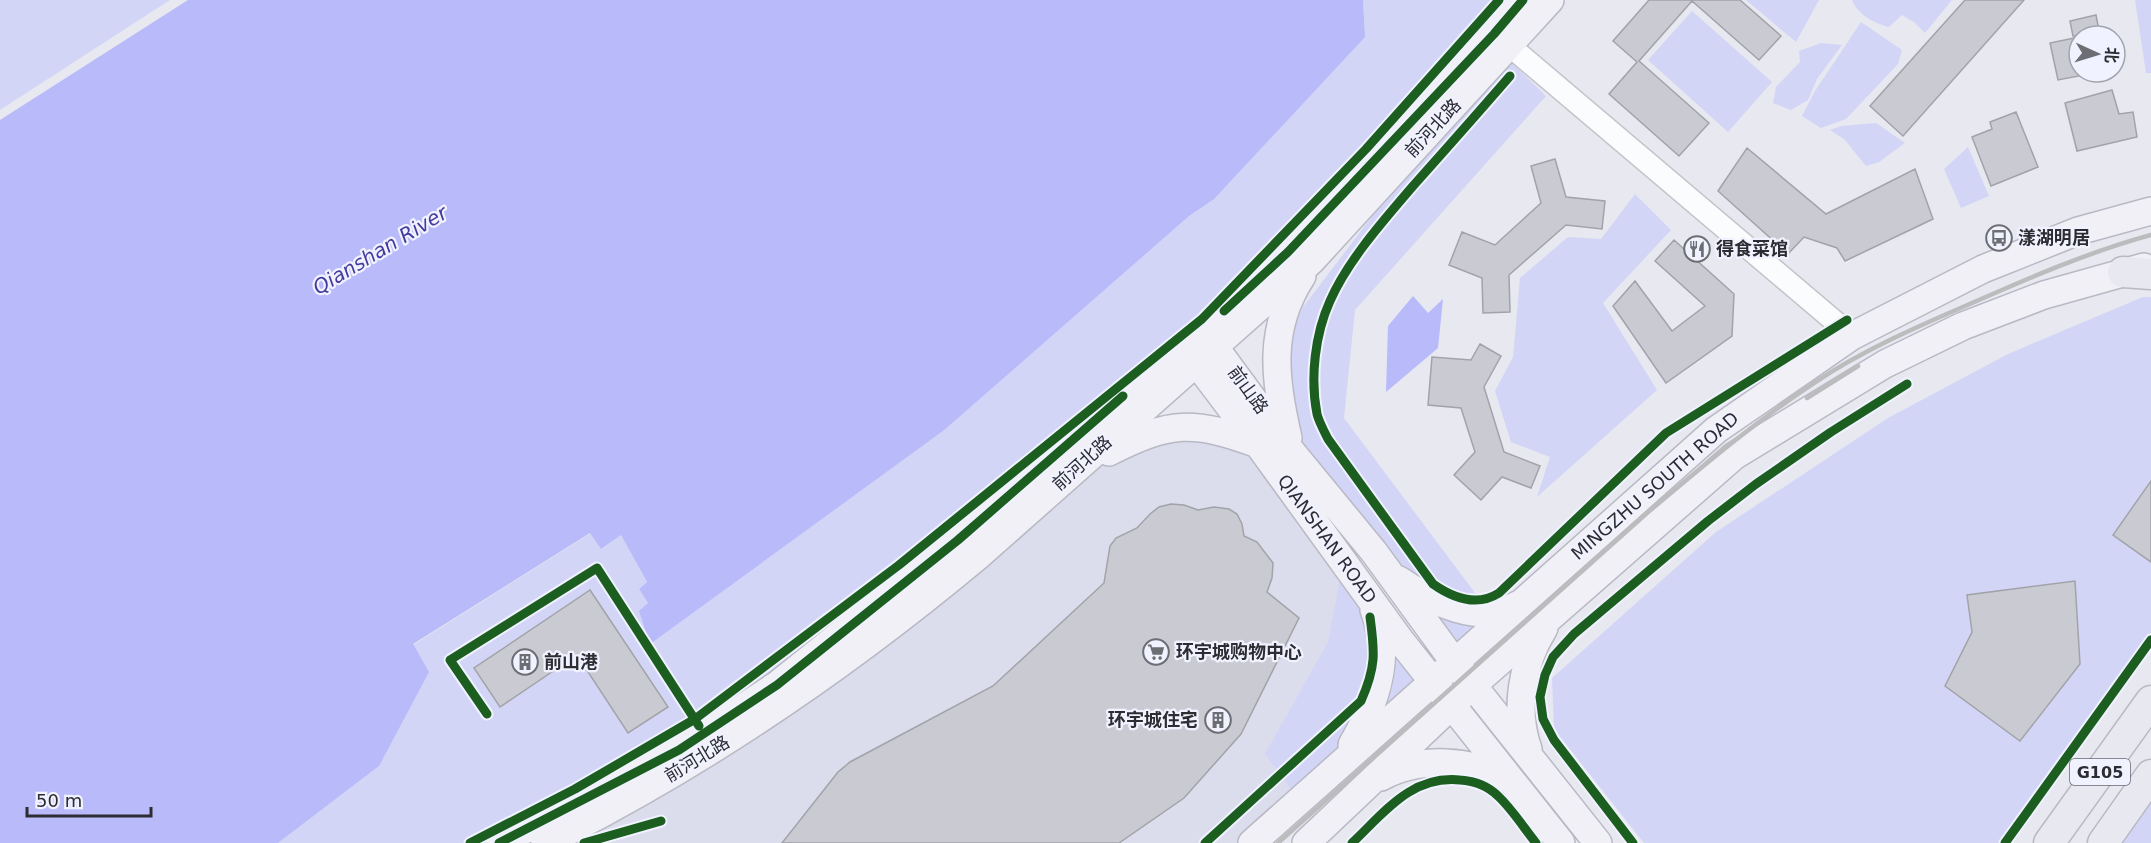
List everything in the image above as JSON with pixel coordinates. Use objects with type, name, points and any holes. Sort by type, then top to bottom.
[{"type":"highway","name":"G105","points":[[2049,843],[2151,701]]},
{"type":"highway","name":"G105","points":[[2103,843],[2151,774]]},
{"type":"main road","name":"前河北路","points":[[499,843],[679,750],[777,685],[958,540],[1089,424],[1199,346],[1311,261],[1502,39],[1523,0]]},
{"type":"main road","name":"前河北路","points":[[545,843],[711,752],[795,695],[927,599],[1073,471],[1502,39],[1550,0]]},
{"type":"main road","name":"MINGZHU SOUTH ROAD","points":[[1252,843],[1716,430],[1852,336],[1983,269],[2078,231],[2151,210]]},
{"type":"main road","points":[[1291,451],[1280,404],[1276,346],[1283,317],[1294,288],[1311,261]]},
{"type":"main road","name":"MINGZHU SOUTH ROAD","points":[[1306,843],[1474,684],[1734,456],[1885,364],[1963,326],[2044,295],[2142,270]]},
{"type":"main road","name":"QIANSHAN ROAD","points":[[1199,346],[1258,444],[1432,682],[1453,704],[1561,843]]},
{"type":"main road","name":"前山路","points":[[1199,346],[1291,451]]},
{"type":"main road","points":[[1073,471],[1140,436],[1167,428],[1193,427],[1216,430],[1258,444]]},
{"type":"main road","points":[[1716,430],[1734,456]]},
{"type":"main road","name":"QIANSHAN ROAD","points":[[1291,451],[1598,843]]},
{"type":"main road","points":[[1387,571],[1429,598],[1469,611],[1496,613],[1510,609],[1525,599]]},
{"type":"main road","points":[[1333,770],[1361,728],[1371,708],[1377,687],[1381,645],[1377,618],[1366,592]]},
{"type":"main road","points":[[1536,764],[1524,738],[1521,722],[1523,692],[1528,660],[1542,630],[1552,616]]},
{"type":"main road","points":[[1369,784],[1397,770],[1417,765],[1440,764],[1462,764],[1476,767],[1514,782]]},
{"type":"street","points":[[1502,39],[1852,336]]},
{"type":"shaded area","points":[[0,0],[170,0],[0,110]]},
{"type":"shaded area","points":[[1363,0],[1525,0],[1290,268],[736,712],[486,843],[278,843],[379,766],[413,645],[591,533],[601,549],[621,535],[647,582],[639,589],[648,603],[650,643],[943,431],[1365,37]]},
{"type":"shaded area","points":[[1746,0],[1819,0],[1796,42]]},
{"type":"shaded area","points":[[1852,0],[1952,0],[1925,33],[1914,22],[1902,15],[1889,27],[1878,23],[1862,14]]},
{"type":"shaded area","points":[[2135,0],[2151,0],[2151,73],[2146,73]]},
{"type":"shaded area","points":[[1692,11],[1772,82],[1728,132],[1648,60]]},
{"type":"shaded area","points":[[1861,22],[1902,50],[1898,64],[1846,119],[1821,128],[1802,116],[1815,91]]},
{"type":"shaded area","points":[[1821,43],[1842,45],[1817,79],[1808,100],[1791,110],[1773,103],[1776,87],[1800,62],[1799,51]]},
{"type":"shaded area","points":[[1507,58],[1546,96],[1355,310],[1344,418],[1490,613],[1457,650],[1303,443],[1289,377],[1288,343],[1303,307],[1383,202]]},
{"type":"shaded area","points":[[1876,123],[1905,143],[1879,162],[1866,166],[1844,139],[1830,130],[1841,126]]},
{"type":"shaded area","points":[[1968,147],[1989,196],[1961,208],[1944,169]]},
{"type":"shaded area","points":[[1635,194],[1671,230],[1603,303],[1657,390],[1537,497],[1550,457],[1511,442],[1495,391],[1513,357],[1520,278],[1568,237],[1601,239]]},
{"type":"shaded area","points":[[2143,297],[2151,297],[2151,633],[1999,843],[1644,843],[1554,729],[1552,678],[1716,532],[1888,418],[2008,354]]},
{"type":"shaded area","points":[[1236,436],[1432,682],[1252,843],[540,843],[1073,471],[1140,437]]},
{"type":"shaded area","points":[[1341,574],[1421,680],[1294,793],[1265,754],[1328,642]]},
{"type":"shaded area","points":[[2151,788],[2151,843],[2112,843]]},
{"type":"water","name":"Qianshan River","points":[[188,0],[1363,0],[1365,37],[1214,199],[1189,216],[943,431],[650,644],[639,611],[648,603],[639,589],[647,582],[621,535],[601,549],[590,533],[413,644],[429,672],[379,766],[278,843],[0,843],[0,120]]},
{"type":"water","points":[[1413,296],[1428,313],[1443,299],[1438,348],[1386,392],[1388,326]]},
{"type":"building","points":[[1649,0],[1740,0],[1781,36],[1759,60],[1692,1],[1639,61],[1709,123],[1679,156],[1609,94],[1637,62],[1613,41]]},
{"type":"building","points":[[1965,0],[2024,0],[1903,136],[1870,106]]},
{"type":"building","points":[[2096,15],[2098,24],[2071,24],[2070,21]]},
{"type":"building","points":[[2067,39],[2067,78],[2058,80],[2050,43]]},
{"type":"building","points":[[2112,90],[2119,114],[2133,112],[2137,137],[2077,151],[2065,103]]},
{"type":"building","points":[[2016,112],[2038,167],[1991,186],[1972,137],[1992,129],[1990,122]]},
{"type":"building","points":[[1747,148],[1826,214],[1915,169],[1933,219],[1845,261],[1837,248],[1804,237],[1788,254],[1718,191]]},
{"type":"building","points":[[1555,159],[1566,197],[1605,201],[1602,229],[1566,225],[1509,275],[1510,312],[1483,313],[1482,278],[1449,265],[1462,232],[1495,245],[1541,203],[1531,166]]},
{"type":"building","points":[[1674,240],[1734,294],[1732,336],[1666,383],[1613,306],[1635,281],[1672,331],[1705,306],[1655,261]]},
{"type":"building","points":[[1480,344],[1501,356],[1484,387],[1504,452],[1540,466],[1531,488],[1502,477],[1481,500],[1454,475],[1475,452],[1461,408],[1428,405],[1432,357],[1471,360]]},
{"type":"building","points":[[2151,481],[2151,562],[2113,535]]},
{"type":"building","name":"环宇城购物中心","points":[[1171,504],[1184,505],[1198,510],[1214,507],[1229,509],[1237,514],[1244,536],[1257,542],[1273,563],[1272,578],[1267,592],[1299,618],[1241,734],[1184,798],[1119,843],[782,843],[838,772],[850,762],[993,686],[1104,583],[1110,546],[1116,538],[1137,528],[1159,507]]},
{"type":"building","points":[[2075,581],[2080,664],[2020,741],[1945,686],[1972,632],[1967,595]]},
{"type":"building","name":"前山港","points":[[590,590],[668,707],[628,733],[577,655],[500,707],[474,668]]},
{"type":"railway","points":[[1278,843],[1647,513],[1730,444],[1795,396],[1835,369],[1912,329],[2060,266],[2151,235]]},
{"type":"railway","points":[[1807,398],[1858,366]]},
{"type":"cycle path","points":[[470,843],[575,789],[695,719],[899,565],[1202,319],[1366,149],[1499,0]]},
{"type":"cycle path","points":[[1224,311],[1288,252],[1494,34],[1523,0]]},
{"type":"cycle path","points":[[1510,76],[1402,199],[1346,271],[1330,301],[1317,342],[1314,371],[1315,400],[1317,414],[1328,439],[1433,584],[1465,599],[1482,599],[1499,593],[1666,433],[1847,320]]},
{"type":"cycle path","points":[[1633,843],[1554,740],[1543,719],[1540,697],[1545,675],[1553,657],[1574,634],[1708,521],[1756,484],[1831,432],[1907,384]]},
{"type":"cycle path","points":[[499,843],[679,750],[777,685],[958,540],[1123,396]]},
{"type":"cycle path","points":[[487,714],[450,660],[597,568],[699,726]]},
{"type":"cycle path","points":[[1205,843],[1361,701],[1373,660],[1370,617]]},
{"type":"cycle path","points":[[2005,843],[2151,640]]},
{"type":"cycle path","points":[[1352,843],[1400,798],[1427,784],[1443,780],[1460,780],[1490,789],[1508,807],[1536,843]]},
{"type":"cycle path","points":[[584,843],[661,821]]},
{"type":"place","name":"漾湖明居","points":[[1999,238]]},
{"type":"place","name":"得食菜馆","points":[[1697,249]]},
{"type":"place","name":"环宇城购物中心","points":[[1156,652]]},
{"type":"place","name":"前山港","points":[[525,662]]},
{"type":"place","name":"环宇城住宅","points":[[1218,720]]}]
